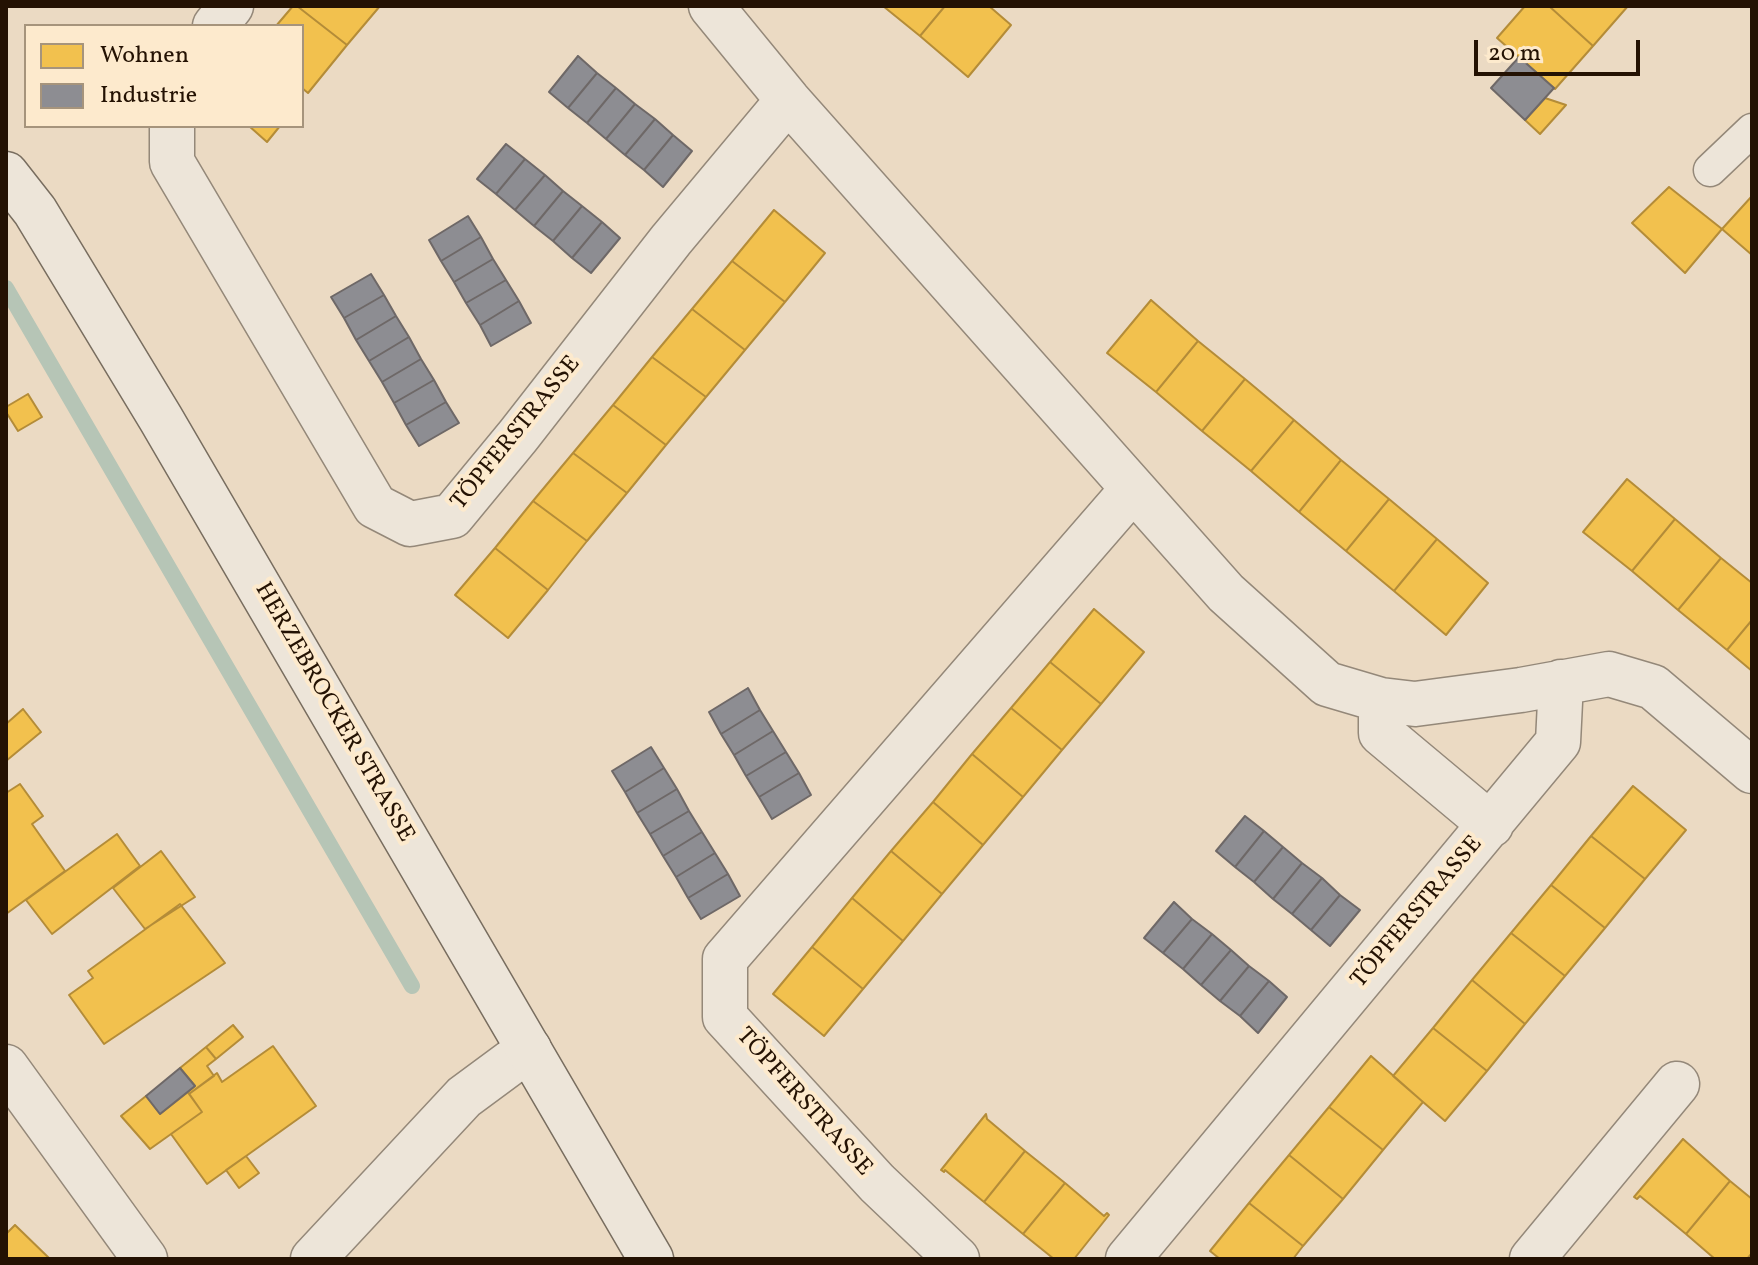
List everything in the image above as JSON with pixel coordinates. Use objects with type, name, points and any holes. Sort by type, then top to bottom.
[{"type":"street","points":[[217,24],[231,6]]},
{"type":"street","points":[[711,6],[788,100],[1132,490],[1226,593],[1327,684],[1381,700],[1415,704],[1609,674],[1653,687],[1752,771]]},
{"type":"street","name":"TÖPFERSTRASSE","points":[[172,128],[172,162],[375,506],[410,524],[452,516],[671,240],[788,100]]},
{"type":"street","name":"HERZEBROCKER STRASSE","points":[[6,174],[35,211],[161,419],[651,1259]]},
{"type":"street","name":"TÖPFERSTRASSE","points":[[957,1259],[877,1183],[725,1017],[725,959],[1132,490]]},
{"type":"street","name":"TÖPFERSTRASSE","points":[[1128,1259],[1558,742],[1561,682]]},
{"type":"street","name":"TÖPFERSTRASSE","points":[[1381,700],[1381,733],[1491,825]]},
{"type":"street","points":[[313,1259],[464,1097],[529,1049]]},
{"type":"street","points":[[6,1067],[145,1259]]},
{"type":"street","points":[[1532,1259],[1677,1084]]},
{"type":"lane","points":[[1710,170],[1752,130]]},
{"type":"building: Wohnen","points":[[293,6],[297,6],[347,45],[308,93],[304,90],[304,24],[278,24]]},
{"type":"building: Wohnen","points":[[297,6],[380,6],[347,45]]},
{"type":"building: Wohnen","points":[[883,6],[945,6],[920,36]]},
{"type":"building: Wohnen","points":[[945,6],[989,6],[1011,25],[968,77],[920,36]]},
{"type":"building: Wohnen","points":[[1525,6],[1549,6],[1593,46],[1555,89],[1497,38]]},
{"type":"building: Wohnen","points":[[1549,6],[1628,6],[1593,46]]},
{"type":"building: Wohnen","points":[[1545,98],[1566,105],[1540,134],[1525,120]]},
{"type":"building: Wohnen","points":[[251,128],[278,128],[267,142]]},
{"type":"building: Wohnen","points":[[1669,187],[1722,229],[1685,273],[1632,223]]},
{"type":"building: Wohnen","points":[[1752,196],[1752,255],[1722,229]]},
{"type":"building: Wohnen","points":[[774,210],[825,253],[785,302],[732,261]]},
{"type":"building: Wohnen","points":[[732,261],[785,302],[745,350],[692,309]]},
{"type":"building: Wohnen","points":[[1151,300],[1198,341],[1156,392],[1107,353]]},
{"type":"building: Wohnen","points":[[692,309],[745,350],[706,397],[652,357]]},
{"type":"building: Wohnen","points":[[1198,341],[1245,379],[1202,431],[1156,392]]},
{"type":"building: Wohnen","points":[[652,357],[706,397],[666,445],[613,405]]},
{"type":"building: Wohnen","points":[[1245,379],[1294,420],[1251,471],[1202,431]]},
{"type":"building: Wohnen","points":[[28,394],[42,417],[18,431],[6,407]]},
{"type":"building: Wohnen","points":[[613,405],[666,445],[627,493],[573,453]]},
{"type":"building: Wohnen","points":[[1294,420],[1341,460],[1299,512],[1251,471]]},
{"type":"building: Wohnen","points":[[573,453],[627,493],[587,541],[533,501]]},
{"type":"building: Wohnen","points":[[1341,460],[1389,499],[1346,551],[1299,512]]},
{"type":"building: Wohnen","points":[[1627,479],[1675,519],[1632,571],[1583,532]]},
{"type":"building: Wohnen","points":[[1389,499],[1437,539],[1394,591],[1346,551]]},
{"type":"building: Wohnen","points":[[533,501],[587,541],[548,590],[495,548]]},
{"type":"building: Wohnen","points":[[1675,519],[1721,558],[1678,610],[1632,571]]},
{"type":"building: Wohnen","points":[[1437,539],[1488,583],[1446,635],[1394,591]]},
{"type":"building: Wohnen","points":[[495,548],[548,590],[508,638],[455,595]]},
{"type":"building: Wohnen","points":[[1721,558],[1752,583],[1752,620],[1727,650],[1678,610]]},
{"type":"building: Wohnen","points":[[1094,609],[1144,652],[1101,704],[1050,662]]},
{"type":"building: Wohnen","points":[[1752,620],[1752,671],[1727,650]]},
{"type":"building: Wohnen","points":[[1050,662],[1101,704],[1062,750],[1011,708]]},
{"type":"building: Wohnen","points":[[1011,708],[1062,750],[1023,797],[972,754]]},
{"type":"building: Wohnen","points":[[23,709],[41,732],[6,761],[6,724]]},
{"type":"building: Wohnen","points":[[972,754],[1023,797],[983,845],[933,802]]},
{"type":"building: Wohnen","points":[[20,784],[43,816],[32,824],[65,871],[6,914],[6,793]]},
{"type":"building: Wohnen","points":[[1633,786],[1686,830],[1645,879],[1591,836]]},
{"type":"building: Wohnen","points":[[933,802],[983,845],[942,894],[891,851]]},
{"type":"building: Wohnen","points":[[117,834],[140,866],[52,934],[26,900]]},
{"type":"building: Wohnen","points":[[1591,836],[1645,879],[1605,928],[1551,885]]},
{"type":"building: Wohnen","points":[[161,851],[195,897],[145,929],[113,888]]},
{"type":"building: Wohnen","points":[[891,851],[942,894],[903,941],[852,898]]},
{"type":"building: Wohnen","points":[[1551,885],[1605,928],[1565,976],[1511,933]]},
{"type":"building: Wohnen","points":[[852,898],[903,941],[863,989],[812,947]]},
{"type":"building: Wohnen","points":[[180,904],[225,963],[104,1044],[69,995],[93,978],[88,971]]},
{"type":"building: Wohnen","points":[[1511,933],[1565,976],[1525,1024],[1472,980]]},
{"type":"building: Wohnen","points":[[812,947],[863,989],[824,1036],[773,994]]},
{"type":"building: Wohnen","points":[[1472,980],[1525,1024],[1487,1071],[1433,1028]]},
{"type":"building: Wohnen","points":[[233,1025],[243,1037],[216,1059],[206,1047]]},
{"type":"building: Wohnen","points":[[1433,1028],[1487,1071],[1445,1121],[1393,1076]]},
{"type":"building: Wohnen","points":[[273,1046],[316,1106],[207,1184],[171,1134],[202,1112],[189,1094],[217,1073],[222,1082]]},
{"type":"building: Wohnen","points":[[206,1047],[216,1059],[207,1066],[214,1076],[189,1094],[195,1086],[180,1068]]},
{"type":"building: Wohnen","points":[[1371,1056],[1423,1102],[1383,1150],[1329,1107]]},
{"type":"building: Wohnen","points":[[188,1092],[202,1112],[150,1149],[121,1116],[146,1096],[160,1114]]},
{"type":"building: Wohnen","points":[[1329,1107],[1383,1150],[1343,1199],[1289,1155]]},
{"type":"building: Wohnen","points":[[986,1114],[987,1119],[1025,1151],[984,1202],[941,1170]]},
{"type":"building: Wohnen","points":[[1683,1139],[1730,1181],[1686,1234],[1640,1196],[1637,1199],[1634,1197]]},
{"type":"building: Wohnen","points":[[1025,1151],[1065,1183],[1023,1234],[984,1202]]},
{"type":"building: Wohnen","points":[[1289,1155],[1343,1199],[1303,1246],[1249,1203]]},
{"type":"building: Wohnen","points":[[246,1156],[259,1173],[239,1188],[226,1170]]},
{"type":"building: Wohnen","points":[[1730,1181],[1752,1199],[1752,1253],[1747,1259],[1715,1259],[1686,1234]]},
{"type":"building: Wohnen","points":[[1065,1183],[1104,1216],[1109,1215],[1074,1259],[1054,1259],[1023,1234]]},
{"type":"building: Wohnen","points":[[1249,1203],[1303,1246],[1293,1259],[1220,1259],[1210,1251]]},
{"type":"building: Wohnen","points":[[15,1225],[50,1259],[6,1259],[6,1234]]},
{"type":"building: Industrie","points":[[578,56],[597,73],[568,108],[549,92]]},
{"type":"building: Industrie","points":[[1519,57],[1554,88],[1525,120],[1491,88]]},
{"type":"building: Industrie","points":[[597,73],[616,88],[587,123],[568,108]]},
{"type":"building: Industrie","points":[[616,88],[635,104],[606,139],[587,123]]},
{"type":"building: Industrie","points":[[635,104],[655,119],[625,155],[606,139]]},
{"type":"building: Industrie","points":[[655,119],[673,135],[644,170],[625,155]]},
{"type":"building: Industrie","points":[[673,135],[692,151],[663,187],[644,170]]},
{"type":"building: Industrie","points":[[506,144],[525,159],[496,194],[477,179]]},
{"type":"building: Industrie","points":[[525,159],[545,175],[515,210],[496,194]]},
{"type":"building: Industrie","points":[[545,175],[563,191],[534,226],[515,210]]},
{"type":"building: Industrie","points":[[563,191],[582,206],[553,241],[534,226]]},
{"type":"building: Industrie","points":[[582,206],[602,222],[572,258],[553,241]]},
{"type":"building: Industrie","points":[[468,216],[481,237],[441,261],[429,240]]},
{"type":"building: Industrie","points":[[602,222],[620,238],[591,273],[572,258]]},
{"type":"building: Industrie","points":[[481,237],[493,259],[454,282],[441,261]]},
{"type":"building: Industrie","points":[[493,259],[506,280],[466,303],[454,282]]},
{"type":"building: Industrie","points":[[371,274],[384,295],[344,318],[331,297]]},
{"type":"building: Industrie","points":[[506,280],[519,301],[480,325],[466,303]]},
{"type":"building: Industrie","points":[[384,295],[396,316],[356,340],[344,318]]},
{"type":"building: Industrie","points":[[519,301],[531,323],[491,346],[480,325]]},
{"type":"building: Industrie","points":[[396,316],[409,337],[369,361],[356,340]]},
{"type":"building: Industrie","points":[[409,337],[421,359],[382,382],[369,361]]},
{"type":"building: Industrie","points":[[421,359],[434,380],[394,403],[382,382]]},
{"type":"building: Industrie","points":[[434,380],[446,402],[406,425],[394,403]]},
{"type":"building: Industrie","points":[[446,402],[459,423],[419,446],[406,425]]},
{"type":"building: Industrie","points":[[748,688],[760,710],[721,734],[709,712]]},
{"type":"building: Industrie","points":[[760,710],[773,731],[734,755],[721,734]]},
{"type":"building: Industrie","points":[[773,731],[786,752],[746,776],[734,755]]},
{"type":"building: Industrie","points":[[651,747],[664,768],[625,792],[612,771]]},
{"type":"building: Industrie","points":[[786,752],[799,773],[759,797],[746,776]]},
{"type":"building: Industrie","points":[[664,768],[677,789],[637,813],[625,792]]},
{"type":"building: Industrie","points":[[799,773],[811,795],[772,819],[759,797]]},
{"type":"building: Industrie","points":[[677,789],[689,811],[650,834],[637,813]]},
{"type":"building: Industrie","points":[[689,811],[702,832],[663,856],[650,834]]},
{"type":"building: Industrie","points":[[1245,816],[1264,831],[1235,867],[1216,851]]},
{"type":"building: Industrie","points":[[1264,831],[1283,847],[1254,882],[1235,867]]},
{"type":"building: Industrie","points":[[702,832],[715,853],[676,877],[663,856]]},
{"type":"building: Industrie","points":[[1283,847],[1302,863],[1273,899],[1254,882]]},
{"type":"building: Industrie","points":[[715,853],[728,874],[688,898],[676,877]]},
{"type":"building: Industrie","points":[[1302,863],[1322,878],[1292,914],[1273,899]]},
{"type":"building: Industrie","points":[[728,874],[740,896],[701,919],[688,898]]},
{"type":"building: Industrie","points":[[1322,878],[1340,895],[1311,930],[1292,914]]},
{"type":"building: Industrie","points":[[1340,895],[1360,910],[1330,946],[1311,930]]},
{"type":"building: Industrie","points":[[1174,902],[1192,919],[1163,953],[1144,938]]},
{"type":"building: Industrie","points":[[1192,919],[1212,934],[1183,969],[1163,953]]},
{"type":"building: Industrie","points":[[1212,934],[1231,950],[1201,985],[1183,969]]},
{"type":"building: Industrie","points":[[1231,950],[1249,966],[1220,1001],[1201,985]]},
{"type":"building: Industrie","points":[[1249,966],[1269,981],[1240,1016],[1220,1001]]},
{"type":"building: Industrie","points":[[1269,981],[1287,997],[1258,1033],[1240,1016]]},
{"type":"building: Industrie","points":[[180,1068],[195,1086],[160,1114],[146,1096]]},
{"type":"waterway","points":[[6,288],[412,986]]}]
